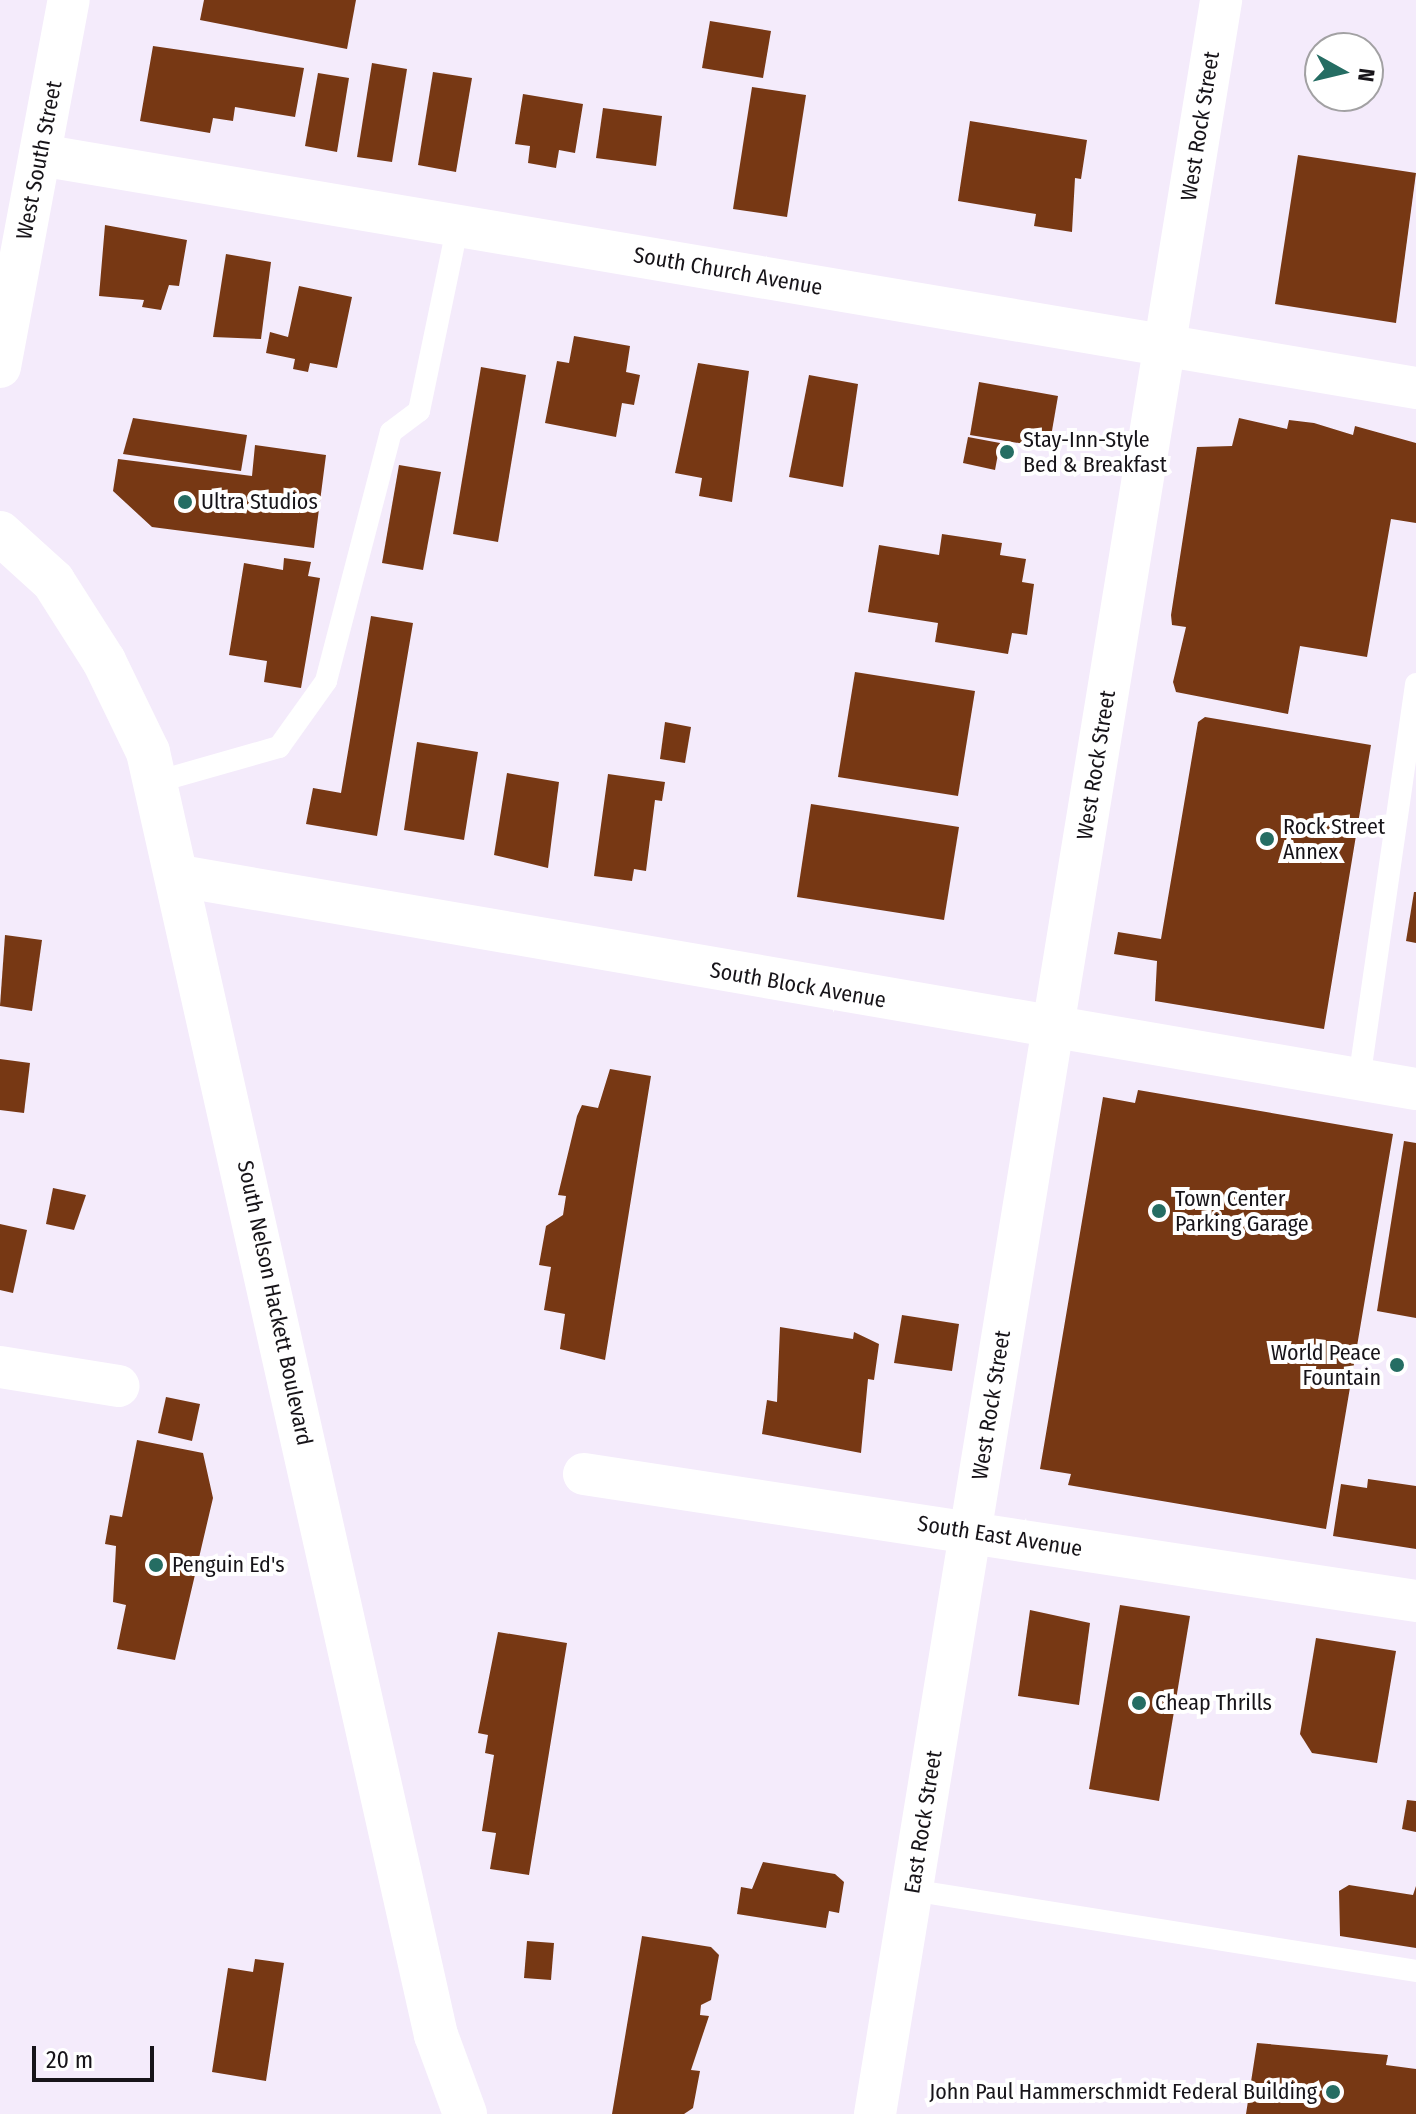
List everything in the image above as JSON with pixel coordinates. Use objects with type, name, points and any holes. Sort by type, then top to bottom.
[{"type":"main road","name":"South Nelson Hackett Boulevard","points":[[0,533],[53,581],[104,661],[156,782],[180,876],[436,2035],[465,2114]]},
{"type":"street","name":"West South Street","points":[[0,367],[69,0]]},
{"type":"street","name":"West Rock Street","points":[[970,1531],[1221,0]]},
{"type":"street","name":"South Church Avenue","points":[[40,155],[1416,388]]},
{"type":"street","name":"South Block Avenue","points":[[180,876],[1053,1030],[1416,1089]]},
{"type":"street","points":[[0,1367],[118,1386]]},
{"type":"street","name":"South East Avenue","points":[[584,1474],[1416,1601]]},
{"type":"street","name":"East Rock Street","points":[[875,2114],[970,1531]]},
{"type":"lane","points":[[156,782],[279,747],[326,681],[391,432],[419,411],[458,225]]},
{"type":"lane","points":[[1359,1080],[1416,684]]},
{"type":"lane","points":[[911,1890],[1416,1971]]},
{"type":"building","points":[[204,0],[356,0],[347,49],[200,20]]},
{"type":"building","points":[[710,21],[771,31],[763,78],[702,68]]},
{"type":"building","points":[[153,46],[304,68],[295,117],[235,107],[233,121],[213,118],[210,133],[140,121]]},
{"type":"building","points":[[372,63],[407,69],[392,162],[357,157]]},
{"type":"building","points":[[433,72],[472,78],[456,172],[418,165]]},
{"type":"building","points":[[318,73],[349,78],[337,152],[305,146]]},
{"type":"building","points":[[752,87],[806,95],[787,217],[733,209]]},
{"type":"building","points":[[523,94],[583,104],[575,153],[559,150],[556,168],[528,163],[530,146],[515,144]]},
{"type":"building","points":[[603,108],[662,116],[656,166],[596,158]]},
{"type":"building","points":[[970,121],[1087,140],[1081,179],[1075,178],[1072,232],[1034,226],[1036,214],[958,201]]},
{"type":"building","points":[[1298,155],[1416,173],[1396,323],[1275,304]]},
{"type":"building","points":[[105,225],[187,240],[179,286],[169,285],[161,310],[142,307],[144,300],[99,296]]},
{"type":"building","points":[[226,254],[271,262],[261,339],[213,337]]},
{"type":"building","points":[[299,286],[352,297],[337,368],[310,363],[308,372],[293,369],[295,359],[266,353],[270,332],[288,337]]},
{"type":"building","points":[[574,336],[630,346],[626,372],[640,375],[634,405],[622,403],[616,437],[545,423],[557,361],[569,363]]},
{"type":"building","points":[[698,363],[749,371],[732,502],[699,496],[702,478],[675,473]]},
{"type":"building","points":[[481,367],[526,375],[498,542],[453,534]]},
{"type":"building","points":[[809,375],[858,384],[843,487],[789,477]]},
{"type":"building","points":[[979,382],[1058,396],[1049,448],[970,435]]},
{"type":"building","points":[[133,418],[247,435],[241,471],[123,454]]},
{"type":"building","points":[[1239,418],[1287,429],[1289,420],[1314,423],[1353,435],[1355,426],[1416,443],[1416,523],[1391,519],[1367,657],[1300,646],[1288,714],[1176,692],[1173,682],[1186,627],[1172,625],[1171,615],[1197,447],[1232,446]]},
{"type":"building","points":[[968,437],[1000,443],[995,470],[963,463]]},
{"type":"building","points":[[255,445],[326,455],[314,548],[152,527],[113,491],[118,459],[252,476]]},
{"type":"building","points":[[399,465],[441,472],[423,570],[382,563]]},
{"type":"building","points":[[942,534],[1002,543],[1000,555],[1026,559],[1022,582],[1034,584],[1027,635],[1012,633],[1008,654],[935,642],[938,623],[868,612],[879,545],[939,555]]},
{"type":"building","points":[[284,558],[311,562],[308,576],[320,578],[301,688],[264,682],[267,661],[229,655],[244,563],[283,570]]},
{"type":"building","points":[[371,616],[413,623],[377,836],[306,824],[313,788],[341,793]]},
{"type":"building","points":[[855,672],[975,691],[958,796],[838,777]]},
{"type":"building","name":"Rock Street Annex","points":[[1205,717],[1371,745],[1324,1029],[1155,1001],[1157,961],[1114,954],[1118,932],[1161,939],[1198,722]]},
{"type":"building","points":[[665,722],[691,727],[685,763],[660,759]]},
{"type":"building","points":[[417,742],[478,752],[464,840],[404,830]]},
{"type":"building","points":[[507,773],[559,782],[548,868],[494,855]]},
{"type":"building","points":[[608,774],[665,782],[662,801],[655,800],[646,871],[634,869],[632,881],[594,876]]},
{"type":"building","points":[[811,804],[959,827],[944,920],[797,897]]},
{"type":"building","points":[[1416,892],[1416,943],[1406,941]]},
{"type":"building","points":[[5,935],[42,940],[32,1011],[0,1006]]},
{"type":"building","points":[[0,1059],[30,1063],[24,1113],[0,1110]]},
{"type":"building","points":[[610,1069],[651,1076],[605,1360],[560,1349],[565,1314],[544,1310],[551,1267],[539,1265],[546,1226],[563,1215],[566,1196],[558,1195],[577,1116],[582,1105],[598,1108]]},
{"type":"building","points":[[1138,1090],[1393,1134],[1326,1529],[1068,1485],[1071,1474],[1040,1469],[1103,1097],[1135,1103]]},
{"type":"building","points":[[1404,1141],[1416,1143],[1416,1318],[1377,1311]]},
{"type":"building","points":[[53,1188],[86,1195],[74,1230],[46,1224]]},
{"type":"building","points":[[0,1224],[27,1230],[13,1293],[0,1290]]},
{"type":"building","points":[[902,1315],[959,1324],[952,1371],[894,1363]]},
{"type":"building","points":[[780,1327],[853,1339],[854,1332],[879,1344],[874,1380],[868,1379],[861,1453],[762,1434],[767,1400],[777,1402]]},
{"type":"building","points":[[166,1397],[200,1404],[192,1441],[158,1433]]},
{"type":"building","name":"Penguin Ed's","points":[[137,1440],[203,1453],[213,1498],[175,1660],[117,1649],[126,1605],[113,1602],[116,1546],[105,1544],[110,1515],[122,1517]]},
{"type":"building","points":[[1368,1479],[1416,1486],[1416,1549],[1333,1536],[1341,1484],[1367,1488]]},
{"type":"building","name":"Cheap Thrills","points":[[1120,1605],[1190,1616],[1159,1801],[1089,1789]]},
{"type":"building","points":[[1030,1610],[1090,1623],[1079,1705],[1018,1696]]},
{"type":"building","points":[[498,1632],[567,1643],[529,1875],[490,1869],[496,1833],[482,1831],[494,1755],[485,1753],[488,1735],[478,1733]]},
{"type":"building","points":[[1316,1638],[1396,1651],[1377,1763],[1312,1753],[1300,1734]]},
{"type":"building","points":[[1407,1800],[1416,1801],[1416,1832],[1402,1829]]},
{"type":"building","points":[[763,1862],[835,1874],[844,1882],[839,1913],[829,1911],[826,1928],[737,1914],[741,1887],[752,1889]]},
{"type":"building","points":[[1349,1885],[1413,1895],[1416,1886],[1416,1948],[1340,1936],[1339,1891]]},
{"type":"building","points":[[642,1936],[711,1947],[719,1955],[711,2000],[701,2005],[700,2015],[709,2016],[691,2070],[700,2071],[693,2108],[684,2114],[612,2114]]},
{"type":"building","points":[[527,1941],[554,1943],[551,1980],[524,1978]]},
{"type":"building","points":[[255,1959],[284,1963],[266,2081],[212,2072],[228,1968],[253,1972]]},
{"type":"building","name":"John Paul Hammerschmidt Federal Building","points":[[1257,2043],[1388,2055],[1386,2065],[1416,2069],[1416,2114],[1246,2114]]},
{"type":"place","name":"Stay-Inn-Style Bed & Breakfast","points":[[1007,452]]},
{"type":"place","name":"Ultra Studios","points":[[185,502]]},
{"type":"place","name":"Rock Street Annex","points":[[1267,839]]},
{"type":"place","name":"Town Center Parking Garage","points":[[1159,1211]]},
{"type":"place","name":"World Peace Fountain","points":[[1397,1365]]},
{"type":"place","name":"Penguin Ed's","points":[[156,1565]]},
{"type":"place","name":"Cheap Thrills","points":[[1139,1703]]},
{"type":"place","name":"John Paul Hammerschmidt Federal Building","points":[[1333,2092]]}]
